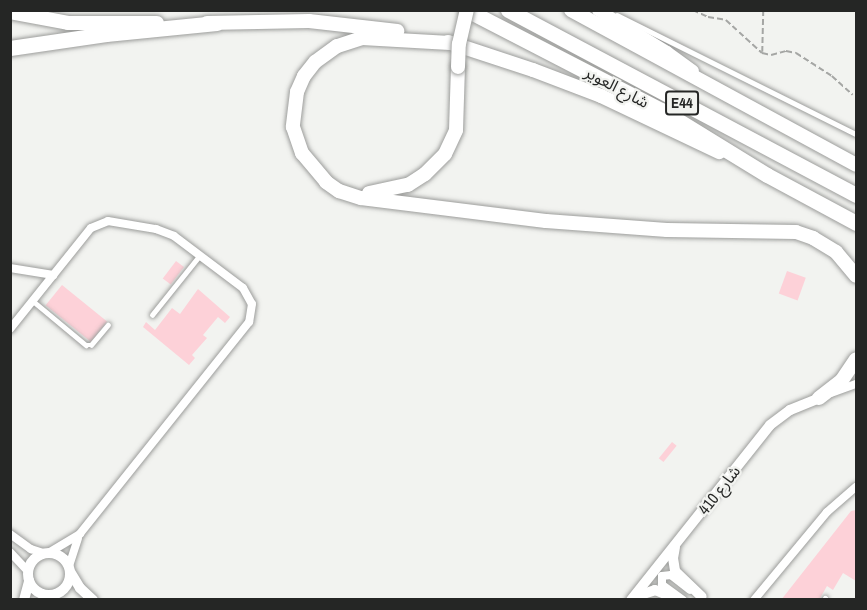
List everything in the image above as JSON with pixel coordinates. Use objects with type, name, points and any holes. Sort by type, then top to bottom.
[{"type":"highway","name":"شارع العوير","points":[[467,10],[661,110],[766,175],[856,223]]},
{"type":"highway","name":"شارع العوير","points":[[508,10],[856,195]]},
{"type":"highway","points":[[10,48],[216,23]]},
{"type":"main road","points":[[315,169],[340,186],[369,193],[399,188],[425,174],[445,153],[456,130],[459,44],[467,10]]},
{"type":"main road","points":[[572,10],[856,165]]},
{"type":"main road","points":[[598,10],[667,52],[700,78]]},
{"type":"main road","points":[[10,12],[68,23],[287,21],[342,23],[400,31],[450,43],[533,70],[601,96],[766,175]]},
{"type":"main road","points":[[450,43],[362,38],[337,46],[315,62],[300,83],[293,118],[298,144],[315,169],[339,191],[361,198],[598,226],[667,230],[796,232],[813,238],[836,252],[856,276]]},
{"type":"main road","points":[[819,398],[842,380],[856,359]]},
{"type":"street","points":[[10,328],[91,228],[108,221],[165,232],[200,255],[249,295],[252,304],[249,322],[80,534],[33,560],[24,600]]},
{"type":"street","points":[[10,268],[53,275]]},
{"type":"street","points":[[819,398],[856,384]]},
{"type":"street","name":"شارع 410","points":[[632,600],[770,425],[790,410],[819,398]]},
{"type":"street","points":[[758,597],[827,512],[856,487]]},
{"type":"street","points":[[10,534],[25,545],[62,556],[80,588],[93,600]]},
{"type":"street","points":[[37,600],[52,595],[67,586],[80,534]]},
{"type":"street","points":[[675,545],[673,558],[675,571],[704,598]]},
{"type":"street","points":[[10,552],[36,591],[68,600]]},
{"type":"street","points":[[683,600],[662,585],[662,576],[670,575],[704,598]]},
{"type":"street","points":[[632,600],[641,593],[655,590],[678,600]]},
{"type":"lane","points":[[609,10],[856,134]]},
{"type":"lane","points":[[152,315],[200,255]]},
{"type":"lane","points":[[33,301],[86,345],[91,345],[108,325]]},
{"type":"path","points":[[693,10],[708,18],[726,20],[762,53],[771,55],[786,51],[796,52],[832,76],[853,95]]},
{"type":"path","points":[[762,53],[763,10]]},
{"type":"building","points":[[176,261],[184,267],[171,285],[163,279]]},
{"type":"building","points":[[787,271],[806,278],[798,300],[779,294]]},
{"type":"building","points":[[62,285],[107,322],[91,342],[46,305]]},
{"type":"building","points":[[198,289],[230,317],[225,323],[218,317],[203,335],[207,338],[192,355],[195,358],[189,365],[143,327],[146,322],[155,330],[172,308],[180,314]]},
{"type":"building","points":[[672,442],[677,446],[663,462],[659,458]]},
{"type":"building","points":[[856,510],[856,581],[843,573],[833,590],[827,586],[819,600],[781,600],[851,511]]}]
